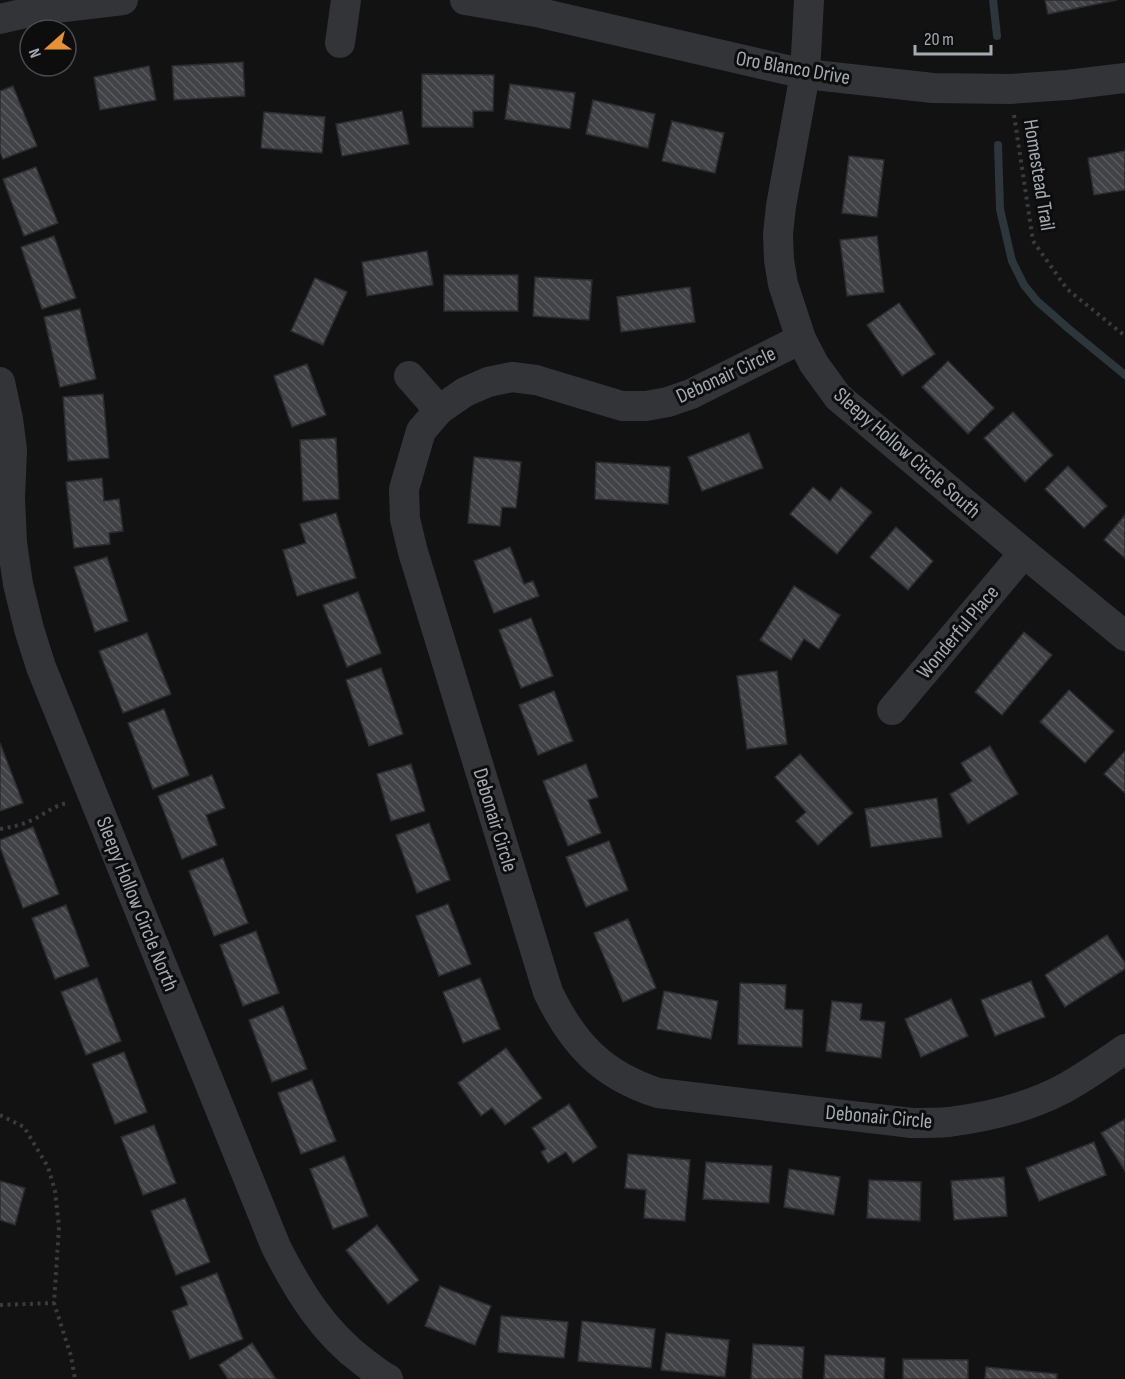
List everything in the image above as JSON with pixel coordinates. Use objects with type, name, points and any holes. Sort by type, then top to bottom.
[{"type":"street","points":[[0,19],[39,10],[123,0]]},
{"type":"street","points":[[340,43],[346,0]]},
{"type":"street","name":"Oro Blanco Drive","points":[[465,0],[527,5],[805,74],[933,88],[1010,89],[1125,78]]},
{"type":"street","name":"Sleepy Hollow Circle South","points":[[809,0],[805,74],[778,234],[783,284],[801,339],[814,364],[838,397],[1125,636]]},
{"type":"street","name":"Debonair Circle","points":[[801,339],[691,394],[668,402],[646,406],[622,405],[536,380],[512,377],[488,382],[465,392],[439,410],[421,431],[404,489],[405,519],[413,552],[548,992],[559,1016],[593,1058],[615,1074],[639,1087],[658,1093],[912,1123],[976,1118],[1034,1101],[1062,1089],[1125,1049]]},
{"type":"street","points":[[409,376],[439,410]]},
{"type":"street","name":"Sleepy Hollow Circle North","points":[[0,382],[12,450],[10,498],[12,543],[18,584],[41,667],[276,1247],[311,1309],[332,1335],[357,1357],[388,1379]]},
{"type":"street","name":"Wonderful Place","points":[[892,710],[1024,554]]},
{"type":"path","name":"Homestead Trail","points":[[1010,89],[1033,242],[1066,289],[1125,336]]},
{"type":"path","points":[[0,829],[17,826],[56,806],[94,797]]},
{"type":"path","points":[[0,1115],[24,1127],[48,1167],[55,1191],[59,1227],[54,1303],[71,1356],[75,1379]]},
{"type":"path","points":[[0,1305],[54,1303]]},
{"type":"building","points":[[1045,0],[1117,0],[1048,14]]},
{"type":"building","points":[[243,62],[245,96],[174,100],[172,66]]},
{"type":"building","points":[[149,66],[156,100],[100,110],[94,77]]},
{"type":"building","points":[[422,74],[494,75],[493,111],[473,111],[473,127],[422,127]]},
{"type":"building","points":[[510,84],[575,93],[570,129],[505,119]]},
{"type":"building","points":[[13,86],[37,146],[3,159],[0,152],[0,91]]},
{"type":"building","points":[[593,100],[655,114],[648,148],[586,134]]},
{"type":"building","points":[[402,111],[409,144],[342,156],[336,124]]},
{"type":"building","points":[[264,112],[325,117],[322,153],[261,148]]},
{"type":"building","points":[[672,121],[724,133],[715,173],[662,161]]},
{"type":"building","points":[[1125,151],[1125,190],[1094,195],[1088,158]]},
{"type":"building","points":[[849,156],[884,160],[877,217],[842,213]]},
{"type":"building","points":[[36,167],[58,223],[24,236],[3,179]]},
{"type":"building","points":[[54,236],[76,298],[42,309],[21,247]]},
{"type":"building","points":[[877,236],[884,292],[847,296],[840,240]]},
{"type":"building","points":[[427,251],[433,285],[367,296],[362,262]]},
{"type":"building","points":[[444,275],[518,275],[518,311],[444,311]]},
{"type":"building","points":[[535,277],[592,280],[589,320],[533,316]]},
{"type":"building","points":[[315,278],[347,292],[323,345],[291,331]]},
{"type":"building","points":[[690,287],[695,322],[621,332],[617,297]]},
{"type":"building","points":[[899,303],[935,354],[902,376],[867,325]]},
{"type":"building","points":[[80,309],[96,379],[60,387],[44,317]]},
{"type":"building","points":[[948,361],[994,408],[968,434],[922,387]]},
{"type":"building","points":[[307,364],[326,415],[292,427],[274,376]]},
{"type":"building","points":[[103,394],[109,458],[68,461],[63,397]]},
{"type":"building","points":[[1013,412],[1053,455],[1025,482],[984,438]]},
{"type":"building","points":[[749,433],[763,468],[702,491],[688,457]]},
{"type":"building","points":[[336,438],[339,499],[303,501],[300,440]]},
{"type":"building","points":[[474,457],[521,462],[516,508],[502,507],[500,526],[468,523]]},
{"type":"building","points":[[596,462],[670,467],[668,504],[595,499]]},
{"type":"building","points":[[1068,466],[1107,506],[1084,528],[1045,489]]},
{"type":"building","points":[[102,478],[104,501],[119,499],[123,531],[109,533],[110,544],[74,548],[66,482]]},
{"type":"building","points":[[813,487],[830,501],[841,487],[872,512],[837,554],[790,514]]},
{"type":"building","points":[[336,513],[356,578],[297,596],[283,550],[306,543],[300,524]]},
{"type":"building","points":[[1125,515],[1125,558],[1104,540]]},
{"type":"building","points":[[896,527],[933,561],[908,590],[870,557]]},
{"type":"building","points":[[510,547],[524,584],[533,581],[539,596],[494,613],[474,561]]},
{"type":"building","points":[[107,557],[128,621],[95,632],[74,567]]},
{"type":"building","points":[[794,586],[840,615],[819,649],[804,639],[791,660],[760,640]]},
{"type":"building","points":[[358,592],[381,653],[347,667],[323,605]]},
{"type":"building","points":[[531,618],[553,676],[521,688],[499,630]]},
{"type":"building","points":[[1024,632],[1052,655],[1002,715],[975,692]]},
{"type":"building","points":[[147,633],[171,694],[123,713],[99,651]]},
{"type":"building","points":[[381,668],[403,734],[369,746],[346,680]]},
{"type":"building","points":[[777,671],[787,744],[747,749],[737,676]]},
{"type":"building","points":[[1069,690],[1114,731],[1085,763],[1040,722]]},
{"type":"building","points":[[554,691],[573,741],[538,755],[519,705]]},
{"type":"building","points":[[164,709],[189,775],[153,789],[128,723]]},
{"type":"building","points":[[0,743],[23,803],[0,811]]},
{"type":"building","points":[[990,746],[1018,794],[968,824],[950,794],[972,781],[961,763]]},
{"type":"building","points":[[1125,751],[1125,793],[1104,774]]},
{"type":"building","points":[[800,754],[853,813],[818,845],[796,821],[806,812],[775,777]]},
{"type":"building","points":[[411,764],[425,811],[391,821],[377,774]]},
{"type":"building","points":[[586,764],[598,797],[588,800],[601,833],[568,846],[543,781]]},
{"type":"building","points":[[212,775],[225,808],[206,815],[217,845],[182,859],[158,796]]},
{"type":"building","points":[[937,798],[942,837],[871,847],[865,809]]},
{"type":"building","points":[[429,823],[450,880],[417,893],[396,835]]},
{"type":"building","points":[[33,827],[59,894],[23,908],[0,847],[0,840]]},
{"type":"building","points":[[609,841],[628,890],[586,907],[566,857]]},
{"type":"building","points":[[223,858],[248,923],[214,936],[189,871]]},
{"type":"building","points":[[448,904],[471,964],[439,976],[416,916]]},
{"type":"building","points":[[66,905],[89,966],[55,979],[32,918]]},
{"type":"building","points":[[628,919],[656,988],[623,1002],[594,933]]},
{"type":"building","points":[[256,931],[279,993],[243,1006],[220,945]]},
{"type":"building","points":[[1107,935],[1125,963],[1125,969],[1065,1007],[1045,975]]},
{"type":"building","points":[[97,978],[121,1041],[86,1055],[61,992]]},
{"type":"building","points":[[480,978],[500,1029],[463,1043],[443,992]]},
{"type":"building","points":[[1031,981],[1045,1017],[995,1036],[981,1000]]},
{"type":"building","points":[[740,983],[786,985],[785,1009],[803,1010],[802,1047],[738,1044]]},
{"type":"building","points":[[664,991],[718,1001],[711,1039],[657,1029]]},
{"type":"building","points":[[951,999],[968,1036],[921,1057],[905,1019]]},
{"type":"building","points":[[832,1001],[862,1004],[860,1020],[885,1022],[881,1058],[826,1051]]},
{"type":"building","points":[[283,1006],[307,1069],[272,1082],[249,1020]]},
{"type":"building","points":[[506,1048],[542,1098],[505,1125],[492,1108],[481,1116],[458,1083]]},
{"type":"building","points":[[124,1052],[147,1112],[115,1124],[92,1064]]},
{"type":"building","points":[[312,1080],[336,1141],[301,1154],[278,1093]]},
{"type":"building","points":[[569,1104],[597,1147],[573,1163],[566,1152],[548,1163],[541,1152],[546,1149],[532,1128]]},
{"type":"building","points":[[1125,1119],[1125,1171],[1101,1133]]},
{"type":"building","points":[[154,1125],[176,1183],[143,1195],[121,1137]]},
{"type":"building","points":[[1094,1142],[1106,1175],[1039,1201],[1026,1168]]},
{"type":"building","points":[[628,1154],[690,1160],[685,1221],[644,1218],[646,1190],[625,1188]]},
{"type":"building","points":[[344,1156],[368,1216],[333,1229],[310,1169]]},
{"type":"building","points":[[706,1162],[772,1166],[769,1203],[703,1199]]},
{"type":"building","points":[[789,1169],[840,1177],[834,1215],[784,1207]]},
{"type":"building","points":[[1004,1177],[1007,1216],[954,1220],[951,1181]]},
{"type":"building","points":[[869,1180],[921,1182],[920,1221],[867,1218]]},
{"type":"building","points":[[0,1181],[25,1188],[15,1225],[0,1220]]},
{"type":"building","points":[[185,1198],[210,1262],[176,1275],[151,1211]]},
{"type":"building","points":[[377,1225],[419,1280],[388,1304],[346,1250]]},
{"type":"building","points":[[217,1273],[243,1339],[190,1359],[172,1311],[188,1305],[181,1287]]},
{"type":"building","points":[[440,1286],[491,1306],[475,1345],[425,1326]]},
{"type":"building","points":[[501,1316],[568,1322],[564,1358],[498,1352]]},
{"type":"building","points":[[582,1321],[655,1329],[651,1368],[578,1361]]},
{"type":"building","points":[[666,1333],[729,1340],[725,1377],[661,1370]]},
{"type":"building","points":[[252,1343],[276,1379],[228,1379],[219,1365]]},
{"type":"building","points":[[753,1344],[804,1347],[802,1379],[751,1379]]},
{"type":"building","points":[[825,1355],[885,1358],[884,1379],[824,1379]]},
{"type":"building","points":[[903,1359],[968,1360],[968,1379],[903,1379]]},
{"type":"building","points":[[986,1367],[1057,1374],[1057,1379],[985,1379]]},
{"type":"waterway","points":[[993,0],[997,36]]},
{"type":"waterway","points":[[998,145],[1000,209],[1012,261],[1024,285],[1037,301],[1125,375]]}]
